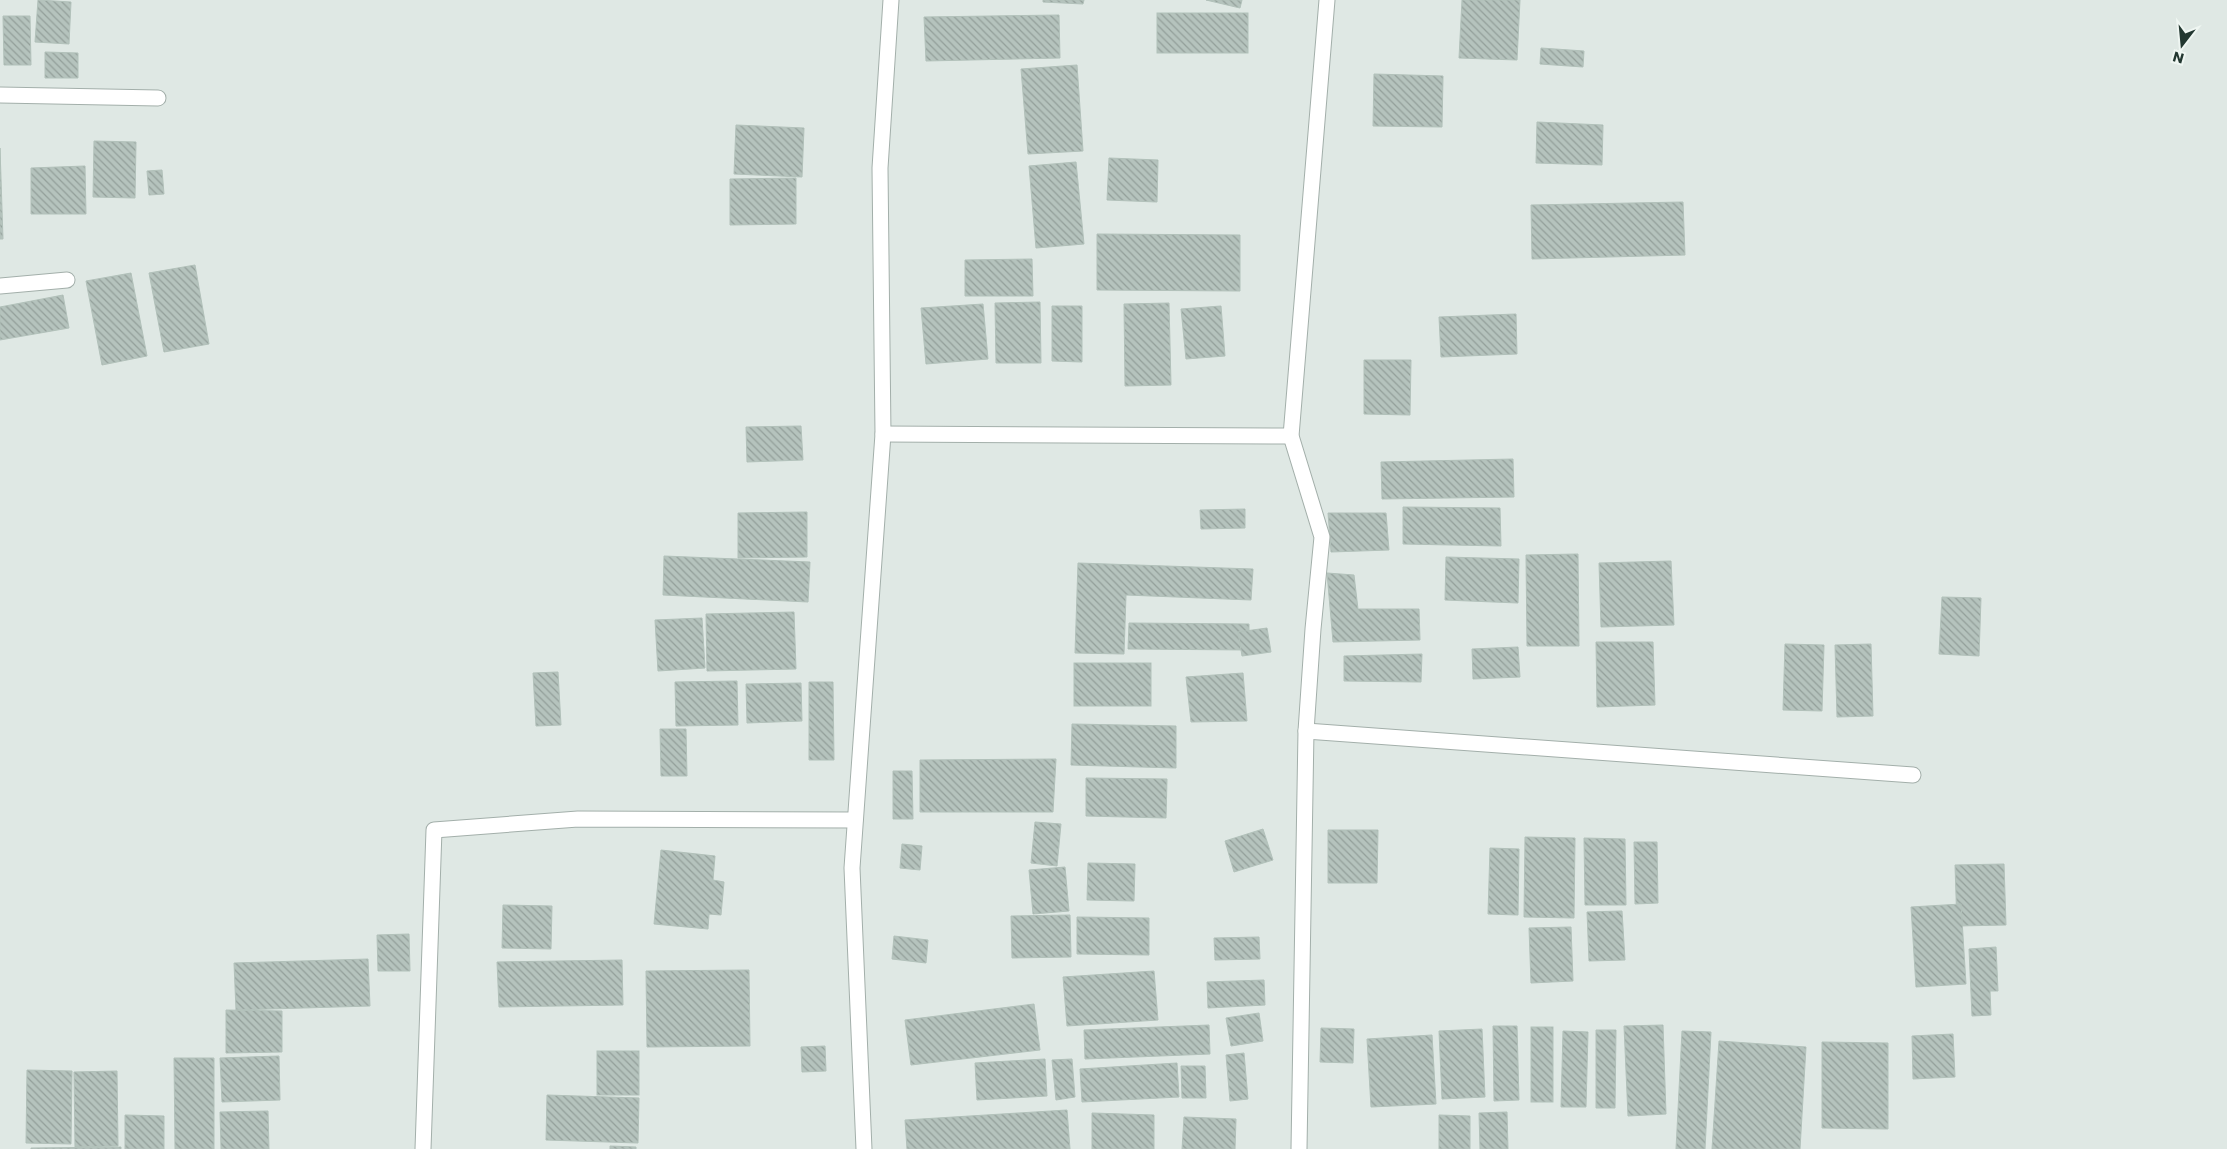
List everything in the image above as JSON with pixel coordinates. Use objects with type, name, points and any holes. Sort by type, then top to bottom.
[{"type":"street","points":[[864,1149],[852,886],[882,434],[880,168],[891,0]]},
{"type":"street","points":[[1299,1149],[1306,731],[1322,538],[1291,436],[1327,0]]},
{"type":"street","points":[[0,95],[158,98]]},
{"type":"street","points":[[0,286],[67,280]]},
{"type":"street","points":[[882,434],[1291,436]]},
{"type":"street","points":[[1306,731],[1913,774]]},
{"type":"street","points":[[423,1149],[434,830],[578,819],[855,820]]},
{"type":"building","points":[[38,0],[71,2],[69,44],[35,42]]},
{"type":"building","points":[[1043,0],[1084,0],[1083,4],[1043,2]]},
{"type":"building","points":[[1206,0],[1242,0],[1240,8]]},
{"type":"building","points":[[1462,0],[1520,0],[1517,60],[1459,58]]},
{"type":"building","points":[[1157,13],[1248,13],[1248,53],[1157,53]]},
{"type":"building","points":[[1059,15],[1060,58],[926,61],[924,17]]},
{"type":"building","points":[[3,16],[30,16],[31,65],[4,65]]},
{"type":"building","points":[[1541,48],[1584,51],[1583,67],[1540,64]]},
{"type":"building","points":[[45,52],[78,53],[78,78],[45,78]]},
{"type":"building","points":[[1077,65],[1083,151],[1028,154],[1021,69]]},
{"type":"building","points":[[1374,74],[1443,76],[1442,127],[1373,126]]},
{"type":"building","points":[[1537,122],[1603,125],[1602,165],[1536,163]]},
{"type":"building","points":[[736,125],[804,128],[802,177],[734,174]]},
{"type":"building","points":[[94,141],[136,142],[135,198],[93,197]]},
{"type":"building","points":[[0,148],[3,239],[0,239]]},
{"type":"building","points":[[1109,158],[1158,160],[1157,202],[1107,200]]},
{"type":"building","points":[[1076,162],[1084,244],[1036,248],[1029,166]]},
{"type":"building","points":[[85,166],[86,214],[31,214],[31,168]]},
{"type":"building","points":[[162,170],[164,194],[149,195],[147,171]]},
{"type":"building","points":[[796,178],[796,224],[730,225],[730,179]]},
{"type":"building","points":[[1683,202],[1685,255],[1532,259],[1531,205]]},
{"type":"building","points":[[1097,234],[1240,235],[1240,291],[1097,290]]},
{"type":"building","points":[[1032,259],[1033,296],[965,296],[965,260]]},
{"type":"building","points":[[195,265],[209,344],[164,352],[149,273]]},
{"type":"building","points":[[131,273],[147,356],[102,365],[86,281]]},
{"type":"building","points":[[63,295],[69,328],[0,340],[0,307]]},
{"type":"building","points":[[1040,302],[1041,363],[996,363],[995,303]]},
{"type":"building","points":[[1169,303],[1171,385],[1125,386],[1124,304]]},
{"type":"building","points":[[983,304],[988,359],[926,364],[921,308]]},
{"type":"building","points":[[1052,306],[1082,306],[1082,362],[1052,361]]},
{"type":"building","points":[[1221,306],[1225,356],[1186,359],[1181,309]]},
{"type":"building","points":[[1516,314],[1517,354],[1441,357],[1439,317]]},
{"type":"building","points":[[1364,360],[1411,360],[1410,415],[1364,414]]},
{"type":"building","points":[[801,426],[803,460],[747,462],[746,427]]},
{"type":"building","points":[[1513,459],[1514,497],[1382,499],[1381,462]]},
{"type":"building","points":[[1403,507],[1500,508],[1501,546],[1403,544]]},
{"type":"building","points":[[1245,509],[1245,528],[1201,529],[1200,510]]},
{"type":"building","points":[[807,512],[807,557],[738,558],[738,513]]},
{"type":"building","points":[[1328,513],[1386,513],[1389,550],[1331,552]]},
{"type":"building","points":[[1578,554],[1579,646],[1527,646],[1526,555]]},
{"type":"building","points":[[664,556],[810,562],[808,602],[663,595]]},
{"type":"building","points":[[1446,557],[1519,559],[1518,603],[1445,600]]},
{"type":"building","points":[[1671,561],[1674,625],[1601,627],[1599,563]]},
{"type":"building","points":[[1078,563],[1253,569],[1251,600],[1126,595],[1124,654],[1075,653]]},
{"type":"building","points":[[1327,573],[1354,575],[1358,609],[1419,609],[1420,640],[1333,642]]},
{"type":"building","points":[[1942,597],[1981,598],[1979,656],[1939,654]]},
{"type":"building","points":[[794,612],[796,669],[707,671],[706,614]]},
{"type":"building","points":[[702,618],[705,668],[658,671],[655,620]]},
{"type":"building","points":[[1129,623],[1249,624],[1249,650],[1128,649]]},
{"type":"building","points":[[1267,628],[1271,652],[1242,656],[1238,632]]},
{"type":"building","points":[[1596,642],[1653,642],[1655,705],[1597,707]]},
{"type":"building","points":[[1785,644],[1824,645],[1822,711],[1783,710]]},
{"type":"building","points":[[1871,644],[1873,716],[1837,717],[1835,645]]},
{"type":"building","points":[[1518,647],[1520,677],[1473,679],[1472,649]]},
{"type":"building","points":[[1422,654],[1421,682],[1344,681],[1344,656]]},
{"type":"building","points":[[1074,663],[1151,663],[1151,706],[1074,706]]},
{"type":"building","points":[[558,672],[561,725],[536,726],[533,673]]},
{"type":"building","points":[[1243,673],[1247,721],[1191,722],[1186,677]]},
{"type":"building","points":[[737,681],[738,725],[676,726],[675,682]]},
{"type":"building","points":[[809,682],[833,682],[834,760],[809,760]]},
{"type":"building","points":[[801,683],[802,721],[747,723],[746,684]]},
{"type":"building","points":[[1072,724],[1176,726],[1176,768],[1071,765]]},
{"type":"building","points":[[660,729],[686,729],[687,776],[661,776]]},
{"type":"building","points":[[1056,759],[1053,812],[920,812],[920,760]]},
{"type":"building","points":[[893,771],[912,771],[913,819],[893,819]]},
{"type":"building","points":[[1086,778],[1167,779],[1166,818],[1086,816]]},
{"type":"building","points":[[1035,822],[1061,824],[1057,866],[1031,863]]},
{"type":"building","points":[[1263,829],[1273,860],[1234,872],[1225,841]]},
{"type":"building","points":[[1328,830],[1378,830],[1377,883],[1328,883]]},
{"type":"building","points":[[1525,837],[1575,838],[1574,918],[1524,917]]},
{"type":"building","points":[[1584,838],[1625,839],[1626,905],[1585,905]]},
{"type":"building","points":[[1634,842],[1657,842],[1658,903],[1635,904]]},
{"type":"building","points":[[902,844],[922,846],[920,870],[900,868]]},
{"type":"building","points":[[1490,848],[1519,849],[1518,915],[1488,914]]},
{"type":"building","points":[[661,850],[715,856],[713,880],[724,882],[721,915],[709,914],[708,929],[654,924]]},
{"type":"building","points":[[1088,863],[1135,864],[1134,901],[1087,900]]},
{"type":"building","points":[[2004,864],[2006,925],[1957,926],[1955,865]]},
{"type":"building","points":[[1065,867],[1069,911],[1033,914],[1029,870]]},
{"type":"building","points":[[1961,904],[1966,984],[1916,987],[1911,907]]},
{"type":"building","points":[[503,905],[552,906],[551,949],[502,948]]},
{"type":"building","points":[[1622,911],[1625,960],[1589,961],[1587,912]]},
{"type":"building","points":[[1070,915],[1071,957],[1012,958],[1011,916]]},
{"type":"building","points":[[1077,917],[1149,918],[1149,955],[1077,954]]},
{"type":"building","points":[[1571,927],[1573,981],[1531,983],[1529,928]]},
{"type":"building","points":[[409,934],[410,971],[378,971],[377,935]]},
{"type":"building","points":[[894,936],[928,940],[926,963],[892,959]]},
{"type":"building","points":[[1259,937],[1260,959],[1215,960],[1214,938]]},
{"type":"building","points":[[1996,947],[1998,991],[1990,991],[1991,1015],[1972,1016],[1969,949]]},
{"type":"building","points":[[368,959],[370,1006],[236,1010],[234,963]]},
{"type":"building","points":[[622,960],[623,1005],[499,1007],[497,962]]},
{"type":"building","points":[[749,970],[750,1046],[647,1047],[646,971]]},
{"type":"building","points":[[1154,971],[1158,1020],[1067,1026],[1063,977]]},
{"type":"building","points":[[1264,980],[1265,1005],[1208,1008],[1207,982]]},
{"type":"building","points":[[1034,1004],[1040,1050],[911,1065],[905,1020]]},
{"type":"building","points":[[226,1010],[282,1011],[282,1052],[226,1053]]},
{"type":"building","points":[[1259,1013],[1263,1041],[1231,1046],[1226,1018]]},
{"type":"building","points":[[1209,1025],[1210,1054],[1085,1059],[1084,1030]]},
{"type":"building","points":[[1663,1025],[1666,1114],[1628,1116],[1624,1026]]},
{"type":"building","points":[[1493,1026],[1517,1026],[1519,1100],[1494,1101]]},
{"type":"building","points":[[1531,1027],[1553,1027],[1553,1102],[1531,1102]]},
{"type":"building","points":[[1321,1028],[1354,1029],[1353,1063],[1320,1062]]},
{"type":"building","points":[[1482,1029],[1485,1097],[1442,1099],[1439,1031]]},
{"type":"building","points":[[1596,1030],[1616,1030],[1615,1108],[1596,1108]]},
{"type":"building","points":[[1563,1031],[1588,1032],[1586,1107],[1561,1107]]},
{"type":"building","points":[[1682,1031],[1711,1032],[1705,1149],[1676,1149]]},
{"type":"building","points":[[1953,1034],[1955,1077],[1913,1079],[1912,1036]]},
{"type":"building","points":[[1432,1035],[1436,1104],[1371,1107],[1367,1039]]},
{"type":"building","points":[[1719,1041],[1806,1047],[1800,1149],[1712,1149]]},
{"type":"building","points":[[1822,1042],[1888,1043],[1888,1129],[1822,1128]]},
{"type":"building","points":[[825,1046],[826,1071],[802,1072],[801,1047]]},
{"type":"building","points":[[597,1051],[639,1051],[639,1095],[597,1095]]},
{"type":"building","points":[[1244,1053],[1248,1099],[1230,1101],[1226,1055]]},
{"type":"building","points":[[279,1056],[280,1100],[222,1102],[220,1058]]},
{"type":"building","points":[[174,1058],[214,1058],[214,1149],[175,1149]]},
{"type":"building","points":[[1045,1059],[1047,1096],[977,1100],[975,1063]]},
{"type":"building","points":[[1072,1059],[1075,1097],[1056,1100],[1052,1060]]},
{"type":"building","points":[[1177,1063],[1179,1097],[1082,1102],[1080,1069]]},
{"type":"building","points":[[1181,1066],[1205,1066],[1206,1098],[1182,1098]]},
{"type":"building","points":[[27,1070],[72,1071],[71,1144],[26,1143]]},
{"type":"building","points":[[117,1071],[118,1146],[75,1147],[74,1072]]},
{"type":"building","points":[[547,1095],[639,1098],[638,1143],[546,1140]]},
{"type":"building","points":[[1067,1110],[1070,1149],[907,1149],[905,1120]]},
{"type":"building","points":[[268,1111],[269,1149],[221,1149],[220,1112]]},
{"type":"building","points":[[1507,1112],[1508,1149],[1480,1149],[1479,1113]]},
{"type":"building","points":[[1092,1113],[1154,1115],[1154,1149],[1092,1149]]},
{"type":"building","points":[[125,1115],[164,1116],[164,1149],[125,1149]]},
{"type":"building","points":[[1439,1115],[1470,1116],[1470,1149],[1439,1149]]},
{"type":"building","points":[[1184,1117],[1236,1119],[1235,1149],[1182,1149]]},
{"type":"building","points":[[610,1146],[636,1147],[636,1149],[610,1149]]},
{"type":"building","points":[[121,1147],[121,1149],[31,1149],[31,1148]]}]
